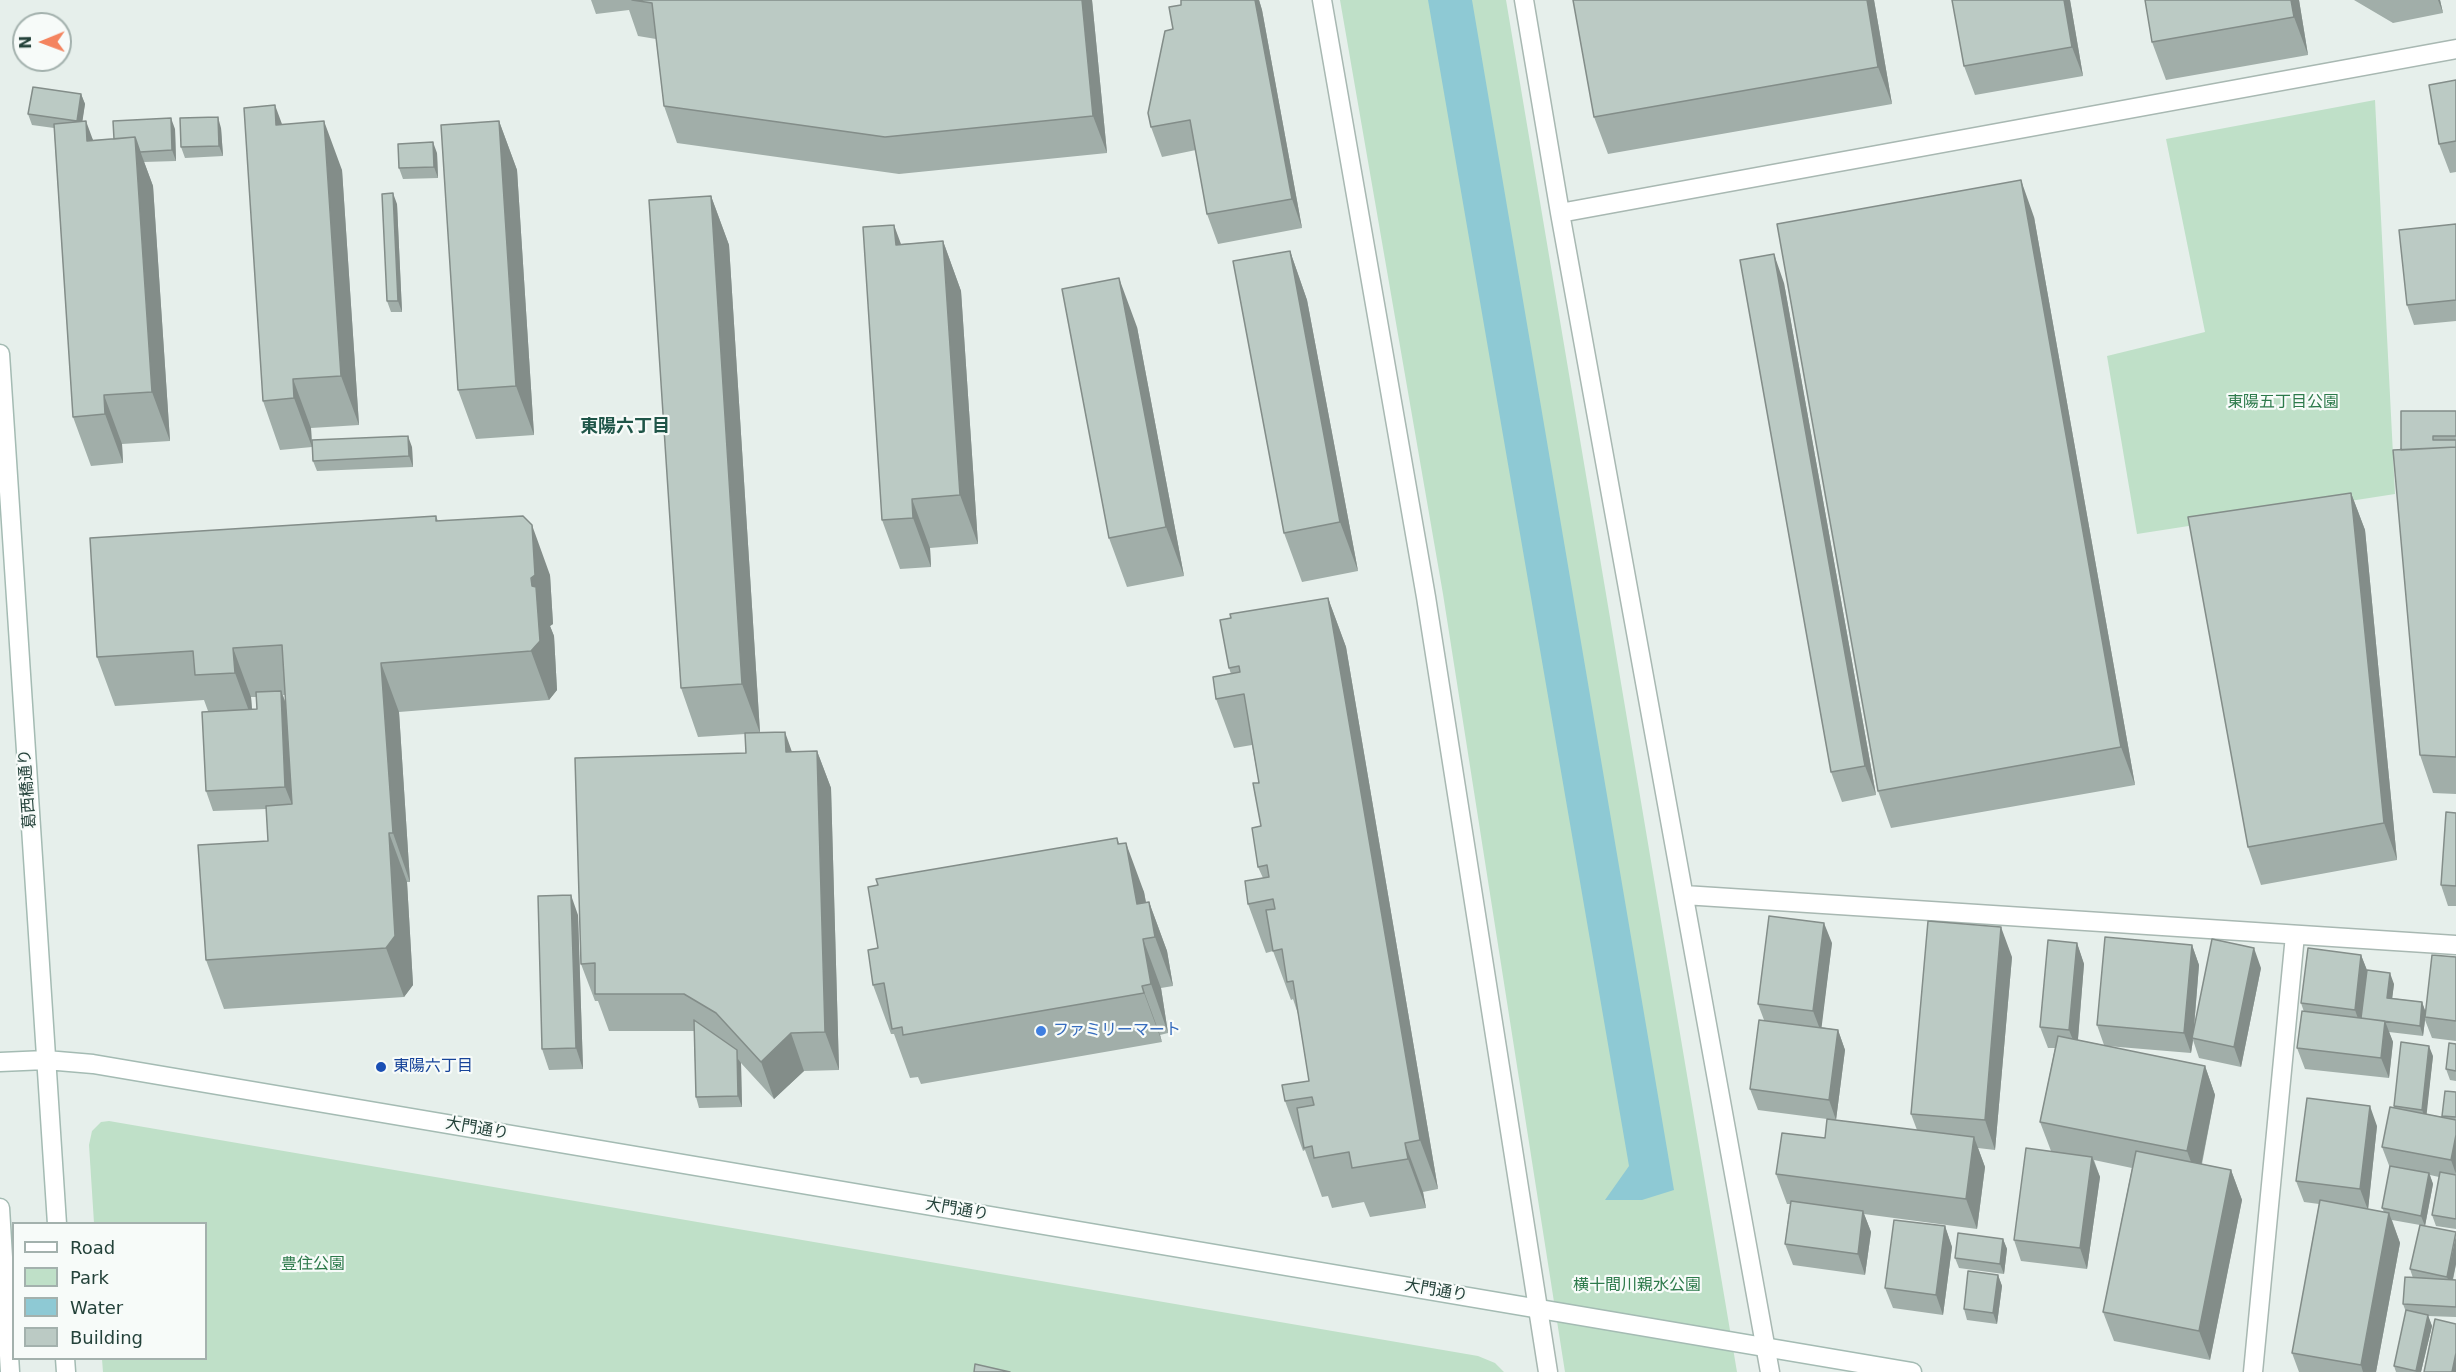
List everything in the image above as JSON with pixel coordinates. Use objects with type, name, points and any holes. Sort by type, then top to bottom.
[{"type":"street","points":[[1322,0],[1426,597],[1548,1372]]},
{"type":"street","points":[[1524,0],[1560,213],[1770,1372]]},
{"type":"street","points":[[1560,213],[2456,49]]},
{"type":"street","name":"葛西橋通り","points":[[0,354],[57,1222]]},
{"type":"street","points":[[1684,895],[2456,945]]},
{"type":"street","points":[[2253,1372],[2295,935]]},
{"type":"street","name":"大門通り","points":[[0,1062],[46,1060],[128,1070],[1912,1372]]},
{"type":"street","points":[[0,1209],[10,1372]]},
{"type":"green space","name":"横十間川親水公園","points":[[1340,0],[1506,0],[1737,1372],[1565,1372],[1443,594]]},
{"type":"green space","name":"東陽五丁目公園","points":[[2375,100],[2395,494],[2137,534],[2107,356],[2205,332],[2166,139]]},
{"type":"green space","name":"豊住公園","points":[[109,1121],[1478,1356],[1495,1363],[1504,1372],[103,1372],[102,1360],[207,1360],[207,1222],[94,1222],[89,1145],[92,1131],[101,1122]]},
{"type":"water","points":[[1428,0],[1472,0],[1674,1190],[1642,1200],[1605,1200],[1629,1166]]},
{"type":"building","points":[[632,0],[1082,0],[1093,116],[885,137],[664,106],[652,3]]},
{"type":"building","points":[[1181,0],[1255,0],[1292,199],[1207,214],[1190,120],[1151,127],[1148,113],[1165,31],[1173,29],[1169,7],[1181,5]]},
{"type":"building","points":[[1573,0],[1867,0],[1878,67],[1594,117]]},
{"type":"building","points":[[1952,0],[2064,0],[2072,47],[1964,66]]},
{"type":"building","points":[[2145,0],[2291,0],[2294,17],[2152,42]]},
{"type":"building","points":[[2456,80],[2456,141],[2439,144],[2429,85]]},
{"type":"building","points":[[33,87],[81,94],[77,121],[28,114]]},
{"type":"building","points":[[275,105],[276,125],[324,121],[341,376],[293,379],[294,398],[263,401],[244,108]]},
{"type":"building","points":[[218,117],[219,146],[181,147],[180,118]]},
{"type":"building","points":[[171,118],[172,150],[140,152],[135,137],[114,139],[113,121]]},
{"type":"building","points":[[86,121],[87,141],[135,137],[152,392],[104,395],[105,414],[73,417],[54,124]]},
{"type":"building","points":[[499,121],[516,386],[458,390],[441,125]]},
{"type":"building","points":[[433,142],[434,167],[399,168],[398,144]]},
{"type":"building","points":[[2021,180],[2121,747],[1878,791],[1777,224]]},
{"type":"building","points":[[393,193],[398,301],[387,301],[382,194]]},
{"type":"building","points":[[711,196],[742,684],[681,688],[649,200]]},
{"type":"building","points":[[2456,224],[2456,300],[2407,305],[2399,230]]},
{"type":"building","points":[[894,225],[896,245],[943,241],[960,495],[912,499],[913,518],[882,520],[863,227]]},
{"type":"building","points":[[1290,251],[1340,522],[1284,533],[1233,261]]},
{"type":"building","points":[[1774,254],[1865,766],[1831,772],[1740,260]]},
{"type":"building","points":[[1119,278],[1166,527],[1109,538],[1062,289]]},
{"type":"building","points":[[2401,411],[2456,411],[2456,436],[2433,436],[2433,440],[2456,440],[2456,447],[2401,450]]},
{"type":"building","points":[[408,436],[409,456],[313,461],[312,440]]},
{"type":"building","points":[[2456,447],[2456,757],[2420,755],[2393,450]]},
{"type":"building","points":[[2351,493],[2384,823],[2248,847],[2188,517]]},
{"type":"building","points":[[436,516],[436,521],[523,516],[532,525],[535,575],[531,578],[532,586],[536,587],[540,641],[531,651],[381,663],[393,833],[389,833],[395,936],[386,948],[206,960],[198,845],[268,841],[266,806],[292,804],[282,645],[233,648],[235,673],[195,675],[193,651],[97,657],[90,538]]},
{"type":"building","points":[[1328,598],[1420,1140],[1405,1143],[1408,1159],[1352,1168],[1349,1152],[1314,1158],[1312,1146],[1304,1148],[1297,1108],[1314,1105],[1312,1097],[1285,1101],[1282,1085],[1309,1081],[1293,981],[1287,982],[1282,949],[1273,951],[1266,910],[1275,909],[1273,899],[1248,904],[1245,881],[1269,877],[1267,865],[1258,867],[1252,828],[1261,826],[1253,783],[1259,783],[1244,694],[1216,699],[1213,677],[1240,672],[1239,666],[1229,668],[1220,620],[1231,618],[1230,614]]},
{"type":"building","points":[[281,691],[285,787],[206,791],[202,712],[257,709],[256,692]]},
{"type":"building","points":[[785,732],[786,752],[817,751],[825,1032],[791,1033],[761,1062],[716,1013],[684,994],[595,994],[595,963],[581,964],[575,758],[746,753],[745,733]]},
{"type":"building","points":[[2446,812],[2456,813],[2456,886],[2441,885]]},
{"type":"building","points":[[1117,838],[1118,844],[1126,843],[1137,904],[1149,902],[1155,937],[1143,939],[1151,984],[1142,986],[1144,993],[903,1035],[902,1027],[892,1029],[884,983],[873,985],[868,950],[878,948],[868,887],[878,885],[876,879]]},
{"type":"building","points":[[571,895],[576,1048],[542,1049],[538,896]]},
{"type":"building","points":[[1769,916],[1824,923],[1813,1011],[1758,1004]]},
{"type":"building","points":[[1928,921],[2001,927],[1985,1120],[1911,1114]]},
{"type":"building","points":[[2105,937],[2192,945],[2184,1033],[2097,1025]]},
{"type":"building","points":[[2212,939],[2254,948],[2234,1047],[2192,1038]]},
{"type":"building","points":[[2048,940],[2077,943],[2069,1030],[2040,1027]]},
{"type":"building","points":[[2308,948],[2361,955],[2355,1010],[2301,1003]]},
{"type":"building","points":[[2432,955],[2456,957],[2456,1021],[2425,1017]]},
{"type":"building","points":[[2367,970],[2390,973],[2387,998],[2422,1002],[2420,1026],[2361,1018]]},
{"type":"building","points":[[2302,1011],[2385,1021],[2381,1058],[2297,1048]]},
{"type":"building","points":[[694,1020],[737,1050],[738,1096],[696,1097]]},
{"type":"building","points":[[1759,1020],[1838,1030],[1829,1100],[1750,1089]]},
{"type":"building","points":[[2058,1036],[2205,1066],[2187,1151],[2040,1122]]},
{"type":"building","points":[[2401,1042],[2429,1046],[2422,1110],[2394,1106]]},
{"type":"building","points":[[2449,1043],[2456,1044],[2456,1071],[2446,1069]]},
{"type":"building","points":[[2445,1091],[2456,1092],[2456,1117],[2442,1116]]},
{"type":"building","points":[[2307,1098],[2370,1106],[2360,1189],[2296,1181]]},
{"type":"building","points":[[2390,1107],[2456,1120],[2456,1135],[2451,1160],[2382,1147]]},
{"type":"building","points":[[1827,1119],[1974,1137],[1966,1199],[1776,1174],[1782,1133],[1825,1138]]},
{"type":"building","points":[[2026,1148],[2092,1157],[2080,1248],[2014,1240]]},
{"type":"building","points":[[2136,1151],[2231,1170],[2199,1331],[2103,1312]]},
{"type":"building","points":[[2390,1166],[2429,1173],[2421,1216],[2382,1208]]},
{"type":"building","points":[[2440,1172],[2456,1175],[2456,1219],[2432,1215]]},
{"type":"building","points":[[2320,1200],[2389,1213],[2361,1365],[2292,1353]]},
{"type":"building","points":[[1791,1201],[1863,1211],[1858,1254],[1785,1244]]},
{"type":"building","points":[[1894,1220],[1945,1226],[1936,1295],[1885,1288]]},
{"type":"building","points":[[2420,1225],[2456,1232],[2447,1277],[2410,1269]]},
{"type":"building","points":[[1958,1233],[2003,1239],[2000,1264],[1955,1258]]},
{"type":"building","points":[[1968,1271],[1998,1275],[1993,1313],[1964,1309]]},
{"type":"building","points":[[2405,1277],[2456,1280],[2456,1307],[2403,1304]]},
{"type":"building","points":[[2406,1310],[2428,1315],[2416,1371],[2394,1366]]},
{"type":"building","points":[[2435,1319],[2456,1324],[2456,1353],[2452,1372],[2424,1372]]},
{"type":"building","points":[[975,1364],[1010,1372],[974,1372]]},
{"type":"place","name":"ファミリーマート","points":[[1041,1031]]},
{"type":"place","name":"東陽六丁目","points":[[381,1067]]},
{"type":"district","name":"東陽六丁目","points":[[625,427]]}]
